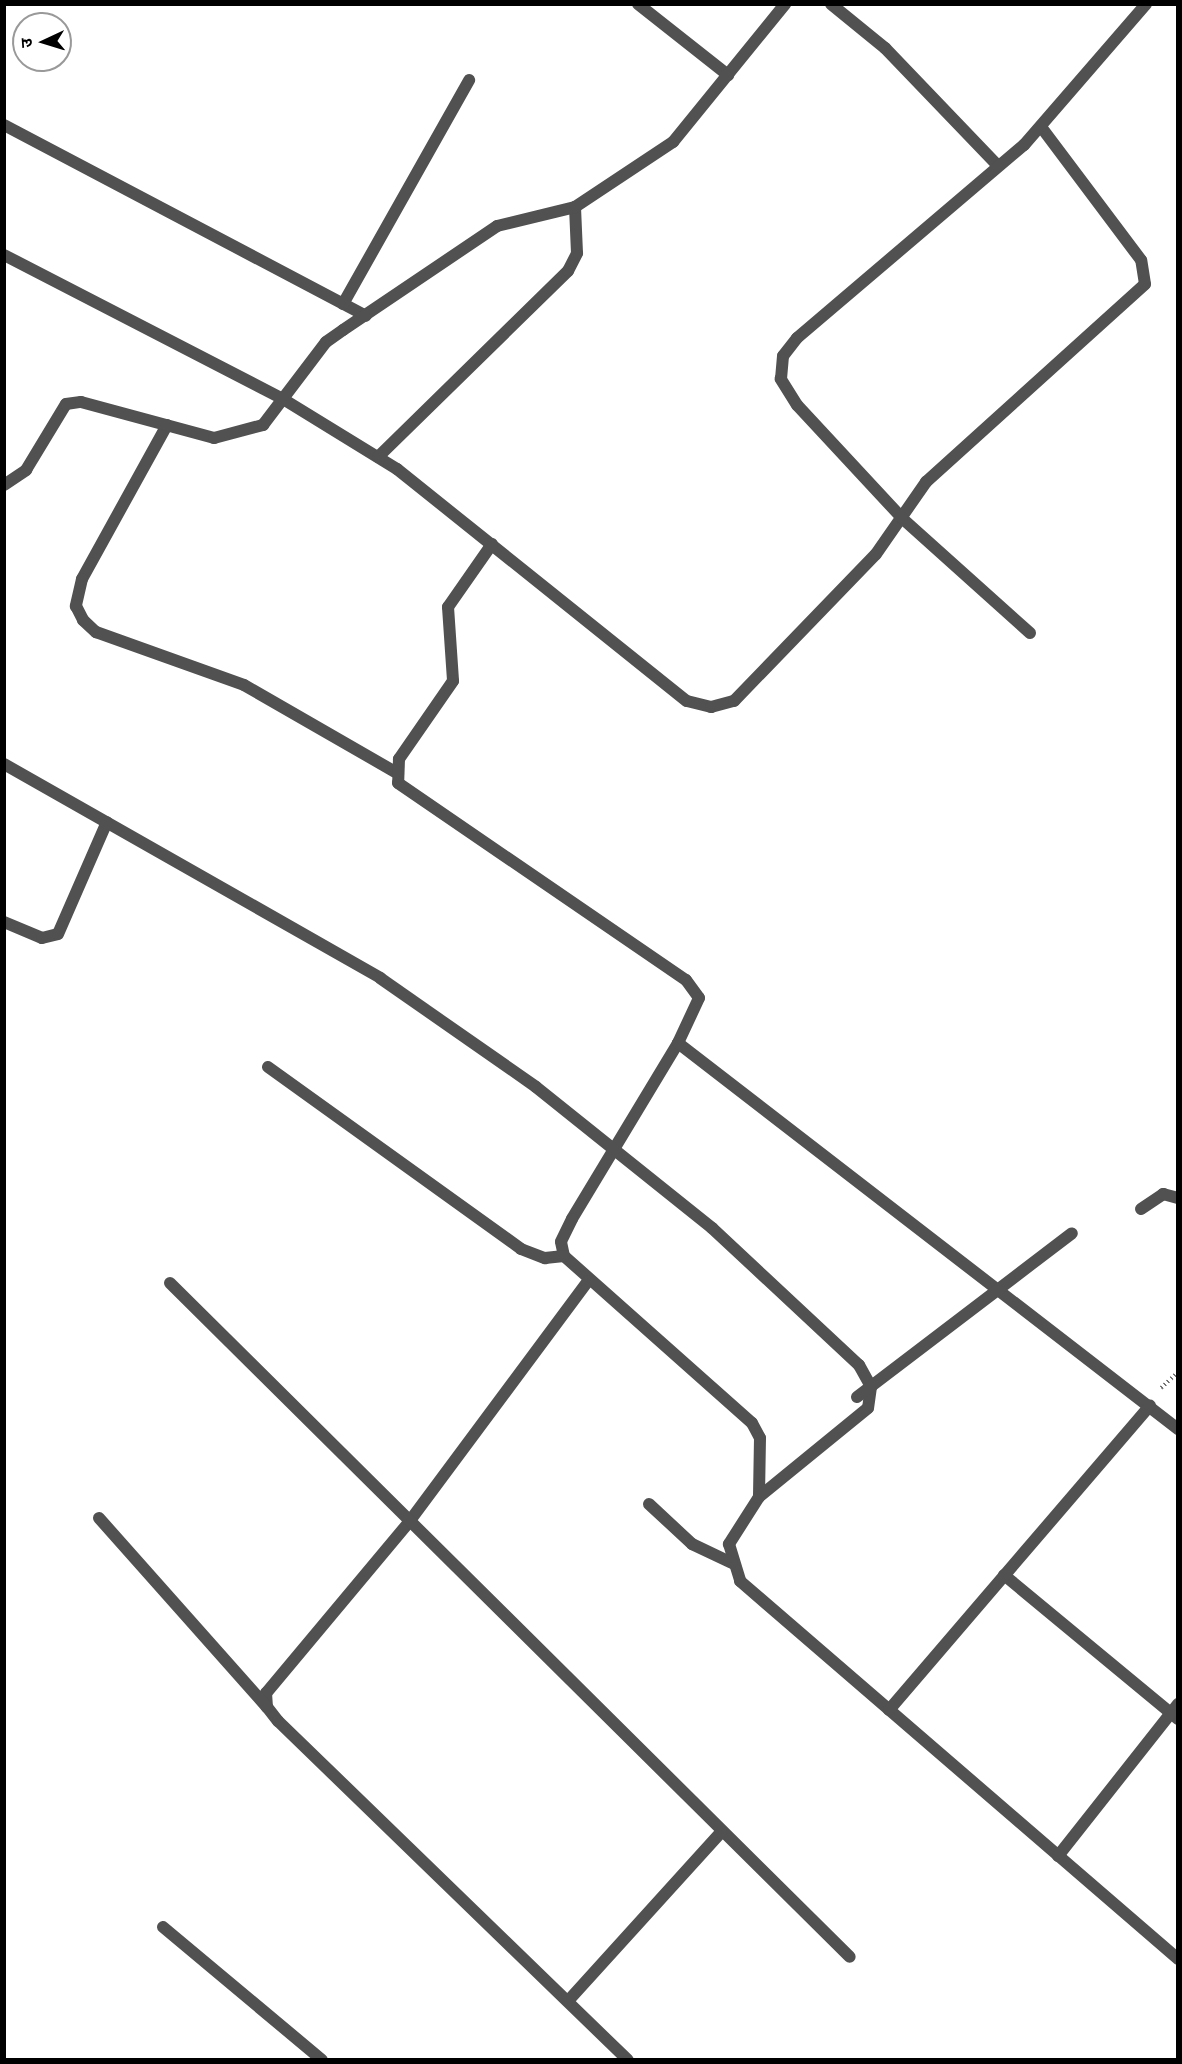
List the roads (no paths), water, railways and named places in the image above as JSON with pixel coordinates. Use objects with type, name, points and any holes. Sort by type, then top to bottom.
[{"type":"street","points":[[638,4],[728,75]]},
{"type":"street","points":[[4,485],[26,471],[66,404],[81,402],[214,438],[236,437],[263,425],[326,342],[497,226],[574,207],[673,142],[785,4]]},
{"type":"street","points":[[831,4],[885,48],[998,166]]},
{"type":"street","points":[[1030,633],[902,518],[797,405],[782,379],[783,356],[797,338],[1041,127],[1146,4]]},
{"type":"street","points":[[342,304],[469,80]]},
{"type":"street","points":[[4,125],[366,316]]},
{"type":"street","points":[[4,255],[283,399],[378,457],[492,544],[687,700],[711,707],[734,701],[876,554],[926,482],[1145,284],[1141,261],[1041,127]]},
{"type":"street","points":[[378,457],[568,271],[577,253],[574,207]]},
{"type":"street","points":[[167,425],[82,579],[76,606],[83,620],[96,632],[244,685],[395,772],[411,796],[686,980],[699,998],[678,1043],[612,1148],[561,1242],[564,1256],[588,1281],[752,1423],[763,1455],[759,1497]]},
{"type":"street","points":[[395,772],[453,681],[448,608],[492,544]]},
{"type":"street","points":[[4,764],[380,978],[536,1087],[712,1228],[859,1365],[870,1387],[868,1408],[759,1497],[729,1544],[732,1563],[740,1581],[1178,1959]]},
{"type":"street","points":[[4,922],[42,938],[58,934],[107,822]]},
{"type":"street","points":[[678,1043],[1004,1290],[1178,1429]]},
{"type":"street","points":[[268,1067],[521,1249],[545,1258],[564,1256]]},
{"type":"street","points":[[1141,1209],[1163,1194],[1178,1198]]},
{"type":"street","points":[[857,1397],[1004,1290],[1072,1233]]},
{"type":"street","points":[[267,1707],[266,1693],[274,1681],[410,1521],[588,1281]]},
{"type":"street","points":[[170,1283],[721,1832],[850,1957]]},
{"type":"street","points":[[889,1710],[1150,1406]]},
{"type":"street","points":[[649,1504],[692,1544],[732,1563]]},
{"type":"street","points":[[99,1518],[267,1707],[628,2060]]},
{"type":"street","points":[[1004,1575],[1175,1712],[1058,1856]]},
{"type":"street","points":[[568,2001],[721,1832]]},
{"type":"street","points":[[163,1927],[322,2060]]}]
